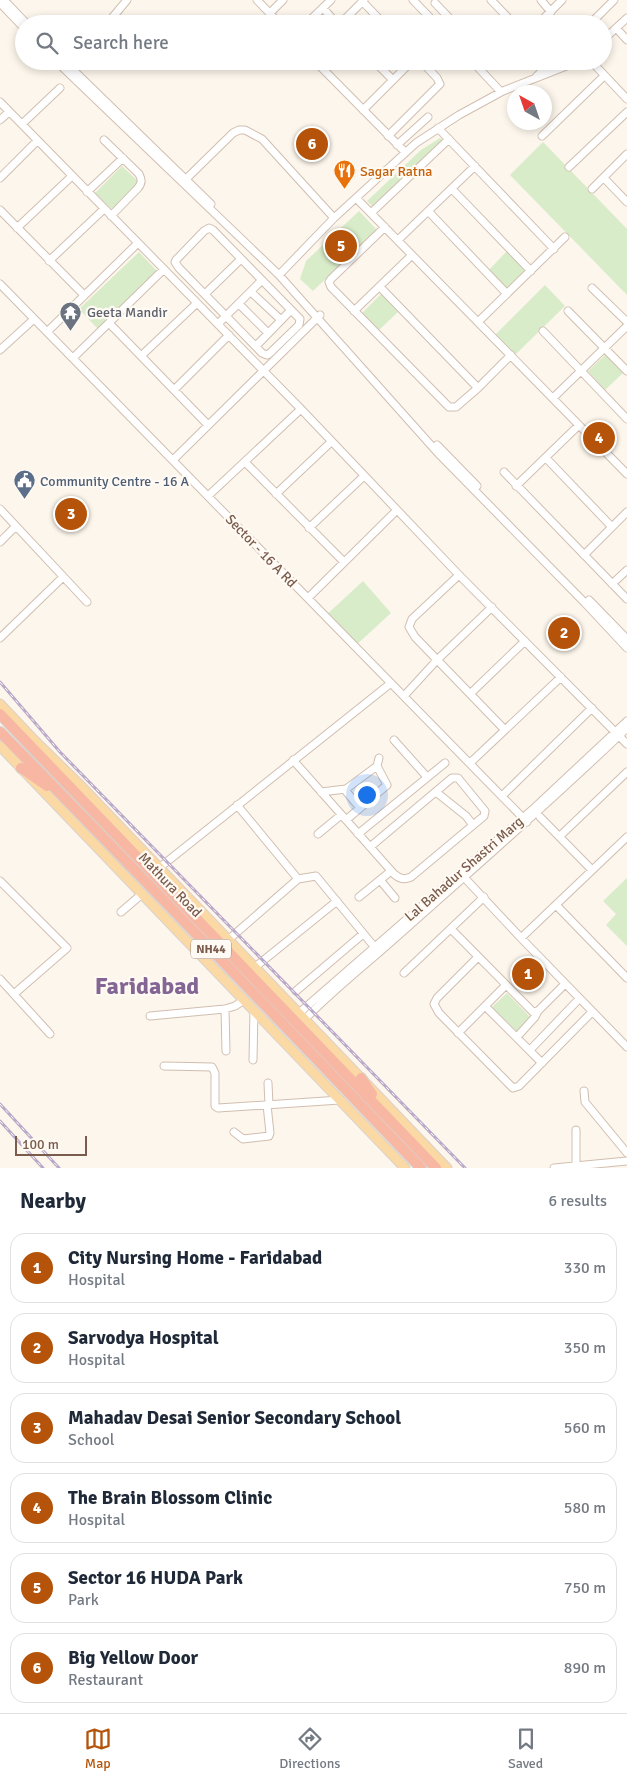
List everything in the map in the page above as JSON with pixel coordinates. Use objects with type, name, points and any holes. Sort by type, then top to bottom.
[{"type":"highway","name":"NH44","points":[[0,714],[30,746]]},
{"type":"highway","name":"Mathura Road","points":[[0,732],[151,885],[288,1031],[421,1168]]},
{"type":"highway","points":[[30,746],[68,774]]},
{"type":"highway","name":"Mathura Road","points":[[30,746],[436,1168]]},
{"type":"highway","points":[[21,768],[63,796]]},
{"type":"highway","points":[[361,1078],[391,1121]]},
{"type":"main road","points":[[0,704],[447,1168]]},
{"type":"main road","points":[[0,746],[405,1168]]},
{"type":"street","points":[[4,0],[18,15]]},
{"type":"street","points":[[114,15],[127,0]]},
{"type":"street","points":[[257,0],[270,13],[284,0]]},
{"type":"street","points":[[316,15],[331,0]]},
{"type":"street","points":[[413,0],[428,15]]},
{"type":"street","points":[[491,0],[505,15]]},
{"type":"street","points":[[541,0],[551,12]]},
{"type":"street","points":[[548,15],[562,0]]},
{"type":"street","points":[[599,15],[614,0]]},
{"type":"street","points":[[348,15],[363,1],[376,15]]},
{"type":"street","points":[[425,12],[437,2],[448,15]]},
{"type":"street","points":[[0,4],[15,19]]},
{"type":"street","points":[[323,8],[330,15]]},
{"type":"street","points":[[612,32],[627,18]]},
{"type":"street","points":[[616,28],[627,40]]},
{"type":"street","points":[[72,70],[280,274],[441,449],[627,638]]},
{"type":"street","points":[[324,70],[404,152]]},
{"type":"street","points":[[383,70],[393,80]]},
{"type":"street","points":[[363,110],[403,70]]},
{"type":"street","points":[[388,136],[440,84],[429,70]]},
{"type":"street","points":[[480,70],[501,92]]},
{"type":"street","points":[[534,79],[543,70]]},
{"type":"street","points":[[280,274],[334,218],[404,152],[438,128],[501,92],[556,70]]},
{"type":"street","points":[[599,70],[627,99]]},
{"type":"street","points":[[542,136],[604,76]]},
{"type":"street","points":[[22,124],[60,88]]},
{"type":"street","points":[[0,102],[264,370],[459,575],[627,744]]},
{"type":"street","points":[[0,120],[9,112]]},
{"type":"street","points":[[569,167],[627,112]]},
{"type":"street","points":[[397,145],[428,117]]},
{"type":"street","points":[[438,128],[554,249]]},
{"type":"street","points":[[184,181],[233,133],[244,130],[262,139],[334,218]]},
{"type":"street","points":[[371,213],[449,139]]},
{"type":"street","points":[[104,140],[139,174],[142,183],[112,216]]},
{"type":"street","points":[[0,178],[37,141]]},
{"type":"street","points":[[592,189],[627,154]]},
{"type":"street","points":[[87,192],[123,158]]},
{"type":"street","points":[[398,240],[476,166]]},
{"type":"street","points":[[17,228],[72,176]]},
{"type":"street","points":[[604,178],[627,202]]},
{"type":"street","points":[[452,189],[531,271]]},
{"type":"street","points":[[356,198],[627,474]]},
{"type":"street","points":[[49,261],[104,209]]},
{"type":"street","points":[[0,210],[84,295]]},
{"type":"street","points":[[428,211],[507,294]]},
{"type":"street","points":[[385,226],[329,282],[331,287],[354,311],[449,407],[456,408],[511,355]]},
{"type":"street","points":[[209,228],[240,259],[300,320],[299,325],[269,354],[265,354],[256,346],[175,262],[209,228]]},
{"type":"street","points":[[478,322],[565,238]]},
{"type":"street","points":[[47,332],[138,243]]},
{"type":"street","points":[[354,311],[412,255]]},
{"type":"street","points":[[204,294],[240,259]]},
{"type":"street","points":[[73,358],[164,270]]},
{"type":"street","points":[[218,324],[261,281]]},
{"type":"street","name":"Sector - 16 A Rd","points":[[0,284],[525,819]]},
{"type":"street","points":[[380,287],[478,388]]},
{"type":"street","points":[[553,398],[627,324],[592,288]]},
{"type":"street","points":[[251,292],[281,320]]},
{"type":"street","points":[[141,356],[197,303]]},
{"type":"street","points":[[239,304],[268,333]]},
{"type":"street","points":[[256,346],[291,310]]},
{"type":"street","points":[[568,311],[627,370]]},
{"type":"street","points":[[173,460],[319,316]]},
{"type":"street","points":[[319,316],[440,456],[627,648]]},
{"type":"street","points":[[0,350],[34,319]]},
{"type":"street","points":[[109,323],[208,425]]},
{"type":"street","points":[[543,331],[627,419]]},
{"type":"street","points":[[174,390],[229,335]]},
{"type":"street","points":[[208,496],[300,409]]},
{"type":"street","points":[[516,486],[579,425]]},
{"type":"street","points":[[276,494],[331,442]]},
{"type":"street","points":[[546,458],[612,527]]},
{"type":"street","points":[[245,462],[344,562]]},
{"type":"street","points":[[504,472],[627,599]]},
{"type":"street","points":[[310,528],[364,476]]},
{"type":"street","points":[[0,509],[87,602]]},
{"type":"street","points":[[308,598],[396,510]]},
{"type":"street","points":[[584,555],[627,512]]},
{"type":"street","points":[[0,542],[16,526]]},
{"type":"street","points":[[612,584],[627,570]]},
{"type":"street","points":[[459,575],[409,624],[411,632],[504,729]]},
{"type":"street","points":[[0,638],[63,577]]},
{"type":"street","points":[[404,696],[437,660],[492,608]]},
{"type":"street","points":[[471,693],[525,641]]},
{"type":"street","points":[[470,763],[561,676]]},
{"type":"street","points":[[159,868],[391,682]]},
{"type":"street","points":[[502,796],[592,708]]},
{"type":"street","points":[[301,1017],[525,819],[617,734],[627,721]]},
{"type":"street","points":[[617,734],[627,728]]},
{"type":"street","points":[[394,740],[427,778]]},
{"type":"street","points":[[321,792],[345,790],[353,786],[377,766],[379,758]]},
{"type":"street","points":[[293,760],[391,871],[405,880],[484,816],[485,811],[458,778],[452,778],[370,847]]},
{"type":"street","points":[[358,834],[444,763]]},
{"type":"street","points":[[318,834],[360,808],[388,785],[377,766]]},
{"type":"street","points":[[560,836],[627,772]]},
{"type":"street","points":[[345,790],[360,808]]},
{"type":"street","points":[[436,792],[466,816],[473,825]]},
{"type":"street","points":[[237,805],[298,879]]},
{"type":"street","points":[[540,817],[592,870]]},
{"type":"street","points":[[521,938],[627,837]]},
{"type":"street","points":[[358,898],[391,871]]},
{"type":"street","points":[[462,875],[627,1047]]},
{"type":"street","points":[[228,940],[298,879],[316,876],[377,950]]},
{"type":"street","points":[[380,880],[395,898]]},
{"type":"street","points":[[0,881],[67,948],[14,994]]},
{"type":"street","points":[[121,912],[142,894]]},
{"type":"street","points":[[404,974],[484,897]]},
{"type":"street","points":[[254,968],[337,901]]},
{"type":"street","points":[[556,905],[627,978]]},
{"type":"street","points":[[451,929],[531,1011],[538,1011]]},
{"type":"street","points":[[296,991],[363,934]]},
{"type":"street","points":[[478,957],[434,1001],[435,1008],[513,1088],[519,1086],[592,1012]]},
{"type":"street","points":[[0,979],[50,1034]]},
{"type":"street","points":[[517,1037],[538,1011],[565,984]]},
{"type":"street","points":[[458,1033],[506,985]]},
{"type":"street","points":[[530,1050],[579,999]]},
{"type":"street","points":[[150,1016],[225,1009],[235,1006],[244,1000]]},
{"type":"street","points":[[485,1006],[542,1063]]},
{"type":"street","points":[[225,1009],[226,1051]]},
{"type":"street","points":[[253,1060],[254,1010]]},
{"type":"street","points":[[164,1066],[212,1067],[215,1073],[215,1106],[218,1108],[340,1100]]},
{"type":"street","points":[[234,1132],[243,1139],[269,1136],[268,1083]]},
{"type":"street","points":[[584,1091],[585,1102],[627,1153]]},
{"type":"street","points":[[576,1130],[576,1166]]},
{"type":"street","points":[[554,1168],[627,1161]]},
{"type":"green space","points":[[440,138],[442,140],[373,207],[367,201],[421,150]]},
{"type":"green space","points":[[543,142],[627,229],[627,295],[510,175]]},
{"type":"green space","points":[[122,166],[142,185],[115,212],[95,193]]},
{"type":"green space","points":[[359,211],[377,230],[313,291],[300,279],[306,261]]},
{"type":"green space","points":[[507,251],[526,270],[507,290],[488,271]]},
{"type":"green space","points":[[139,252],[158,272],[98,329],[79,309]]},
{"type":"green space","points":[[545,285],[565,306],[514,356],[494,336]]},
{"type":"green space","points":[[381,294],[398,312],[379,330],[362,313]]},
{"type":"green space","points":[[606,354],[623,373],[605,390],[588,371]]},
{"type":"green space","points":[[363,581],[391,613],[353,648],[323,618]]},
{"type":"green space","points":[[627,878],[627,946],[606,925],[616,914],[603,901]]},
{"type":"green space","points":[[507,993],[531,1018],[517,1032],[492,1007]]},
{"type":"railway","points":[[0,682],[60,752],[465,1168]]},
{"type":"railway","points":[[0,1104],[59,1168]]},
{"type":"railway","points":[[0,1121],[43,1168]]},
{"type":"place","name":"Big Yellow Door","points":[[312,144]]},
{"type":"place","name":"Sagar Ratna","points":[[344,190]]},
{"type":"place","name":"Sector 16 HUDA Park","points":[[341,246]]},
{"type":"place","name":"Geeta Mandir","points":[[71,331]]},
{"type":"place","name":"The Brain Blossom Clinic","points":[[599,438]]},
{"type":"place","name":"Community Centre - 16 A","points":[[24,500]]},
{"type":"place","name":"Mahadav Desai Senior Secondary School","points":[[71,514]]},
{"type":"place","name":"Sarvodya Hospital","points":[[564,633]]},
{"type":"place","name":"City Nursing Home - Faridabad","points":[[528,974]]},
{"type":"district","name":"Faridabad","points":[[147,986]]}]
